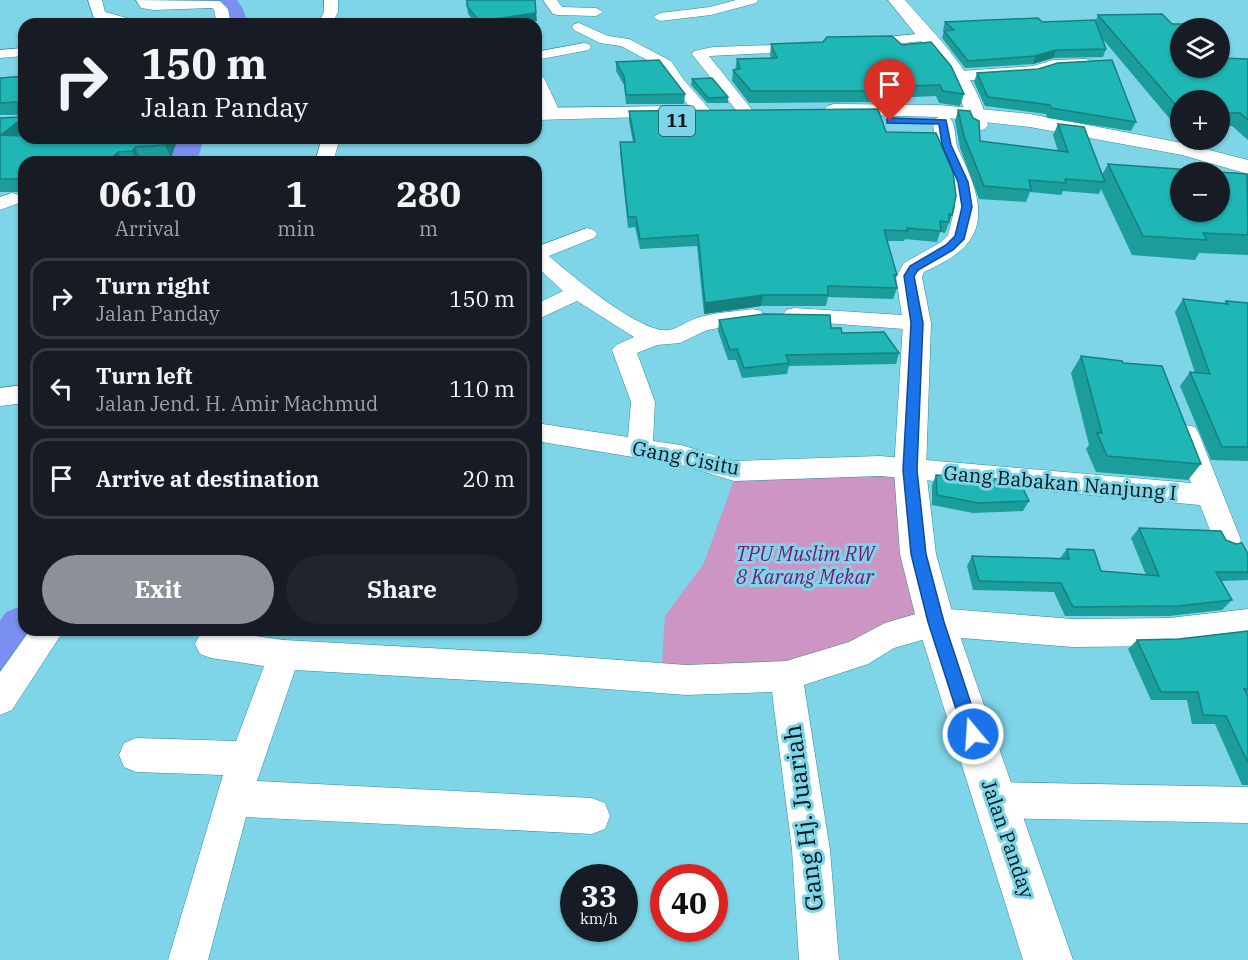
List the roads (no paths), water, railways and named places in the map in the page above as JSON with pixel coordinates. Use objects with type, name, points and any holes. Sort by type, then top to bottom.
[{"type":"main road","points":[[896,0],[960,76],[977,120]]},
{"type":"main road","name":"11","points":[[542,117],[704,112],[756,114]]},
{"type":"main road","name":"11","points":[[542,117],[756,114]]},
{"type":"main road","points":[[818,115],[941,116],[977,120],[1197,162],[1223,162],[1248,167]]},
{"type":"main road","name":"Jalan Panday","points":[[941,116],[946,145],[963,182],[967,216],[960,237],[950,248],[913,268],[909,276],[917,323],[910,470],[918,554],[936,622],[1048,960]]},
{"type":"street","points":[[95,0],[101,18]]},
{"type":"street","points":[[142,0],[146,5],[154,6],[215,4],[221,9],[223,18]]},
{"type":"street","points":[[328,18],[331,12],[331,0]]},
{"type":"street","points":[[549,0],[558,11],[596,12]]},
{"type":"street","points":[[660,17],[711,11],[731,2],[751,0]]},
{"type":"street","points":[[579,27],[605,40],[624,42],[666,64],[678,83],[704,112]]},
{"type":"street","points":[[867,43],[927,37]]},
{"type":"street","points":[[542,55],[584,47]]},
{"type":"street","points":[[756,114],[699,54],[713,51],[816,48]]},
{"type":"street","points":[[0,54],[18,52]]},
{"type":"street","points":[[960,76],[1034,71],[1053,65],[1099,64]]},
{"type":"street","points":[[542,253],[587,234]]},
{"type":"street","points":[[542,260],[578,292],[635,329],[663,338]]},
{"type":"street","points":[[542,310],[578,292]]},
{"type":"street","points":[[640,449],[643,402],[624,350],[702,324],[762,315],[831,316],[917,323]]},
{"type":"street","points":[[0,397],[18,395]]},
{"type":"street","points":[[1178,413],[1227,540]]},
{"type":"street","name":"Gang Cisitu","points":[[542,433],[681,456],[734,471],[836,466],[910,470]]},
{"type":"street","name":"Gang Babakan Nanjung I","points":[[910,470],[1210,495]]},
{"type":"street","points":[[211,644],[284,655],[527,668],[686,680],[786,676],[857,654],[885,637],[936,622],[1073,633],[1169,632],[1248,623]]},
{"type":"street","points":[[0,699],[44,636]]},
{"type":"street","points":[[188,960],[233,798],[284,655]]},
{"type":"street","name":"Gang Hj. Juariah","points":[[786,676],[811,849],[819,960]]},
{"type":"street","points":[[136,755],[246,759]]},
{"type":"street","points":[[233,798],[592,816]]},
{"type":"street","points":[[995,800],[1248,805]]},
{"type":"waterway","points":[[151,0],[226,2],[233,18]]},
{"type":"waterway","points":[[183,156],[186,144]]},
{"type":"waterway","points":[[0,673],[22,636]]},
{"type":"park label","name":"TPU Muslim RW 8 Karang Mekar","points":[[805,566]]}]
